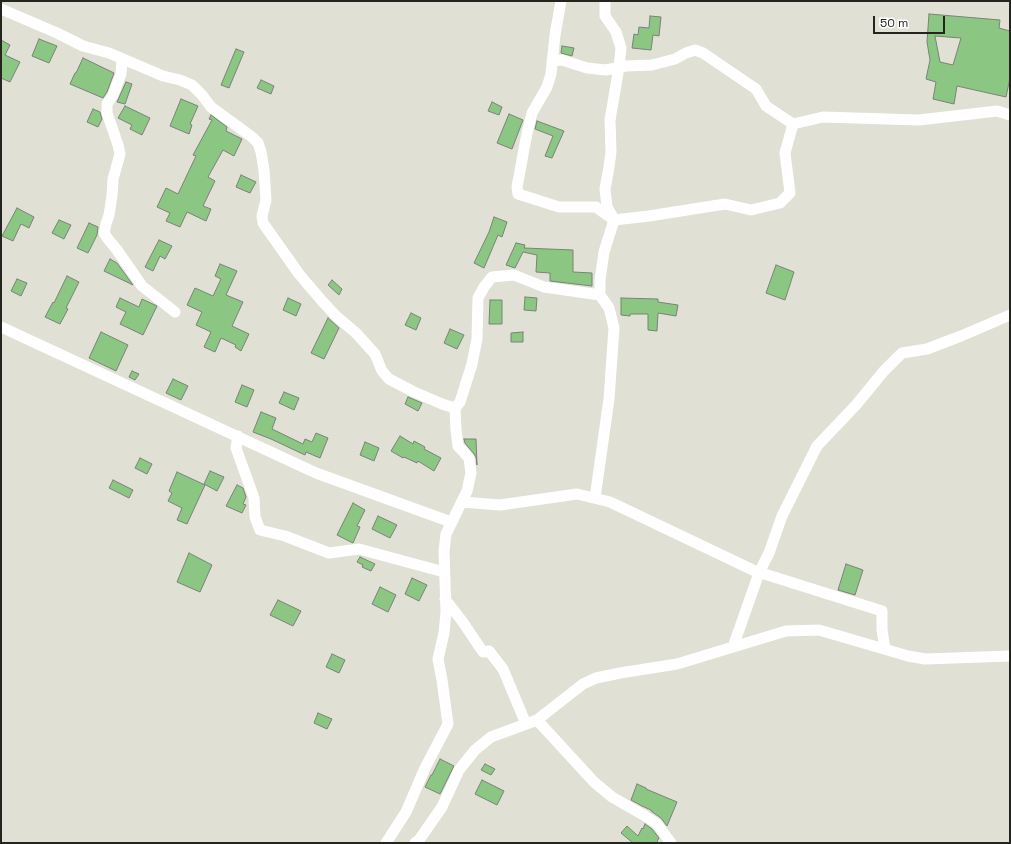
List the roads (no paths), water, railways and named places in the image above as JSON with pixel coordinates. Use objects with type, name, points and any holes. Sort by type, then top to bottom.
[{"type":"street","points":[[561,1],[555,35],[551,74],[547,87],[532,113],[517,187],[518,194],[559,207],[596,208],[614,220],[725,204],[751,210],[780,203],[790,193],[785,153],[793,124]]},
{"type":"street","points":[[595,498],[609,399],[614,328],[609,308],[600,295],[600,280],[604,252],[614,220],[607,207],[605,189],[610,167],[610,120],[621,48],[616,32],[605,16],[605,1]]},
{"type":"street","points":[[1,9],[83,46],[109,53],[163,76],[180,80],[192,85],[202,95],[210,107],[252,137],[258,143],[262,158],[266,189],[266,200],[262,216],[263,223],[299,274],[336,316],[356,333],[375,354],[382,371],[389,379],[436,402],[455,408]]},
{"type":"street","points":[[552,60],[562,60],[587,68],[606,70],[626,66],[652,65],[675,59],[695,50],[703,53],[756,89],[766,106],[793,124],[823,117],[919,120],[997,111],[1010,115]]},
{"type":"street","points":[[122,59],[121,74],[107,109],[120,154],[113,179],[109,215],[104,233],[142,286],[175,312]]},
{"type":"street","points":[[386,843],[406,812],[425,768],[448,724],[438,659],[444,633],[444,545],[446,534],[467,491],[471,473],[469,458],[458,446],[455,408],[460,402],[472,364],[477,339],[478,298],[492,277],[514,275],[544,287],[600,295]]},
{"type":"street","points":[[733,647],[759,572],[769,553],[782,516],[817,446],[856,405],[883,372],[902,353],[927,349],[1010,315]]},
{"type":"street","points":[[1,327],[316,473],[452,522]]},
{"type":"street","points":[[238,436],[236,448],[254,498],[255,517],[260,530],[285,536],[329,553],[359,549],[444,572]]},
{"type":"street","points":[[462,502],[500,505],[577,494],[610,502],[754,571],[882,611],[882,630],[885,649]]},
{"type":"street","points":[[445,599],[462,621],[482,652],[489,651],[503,669],[526,724]]},
{"type":"street","points":[[415,843],[419,840],[442,807],[459,770],[475,750],[492,737],[537,720],[583,684],[596,678],[676,664],[786,631],[819,630],[908,656],[925,659],[1010,656]]},
{"type":"street","points":[[537,720],[594,782],[612,797],[646,816],[657,824],[671,843]]}]
